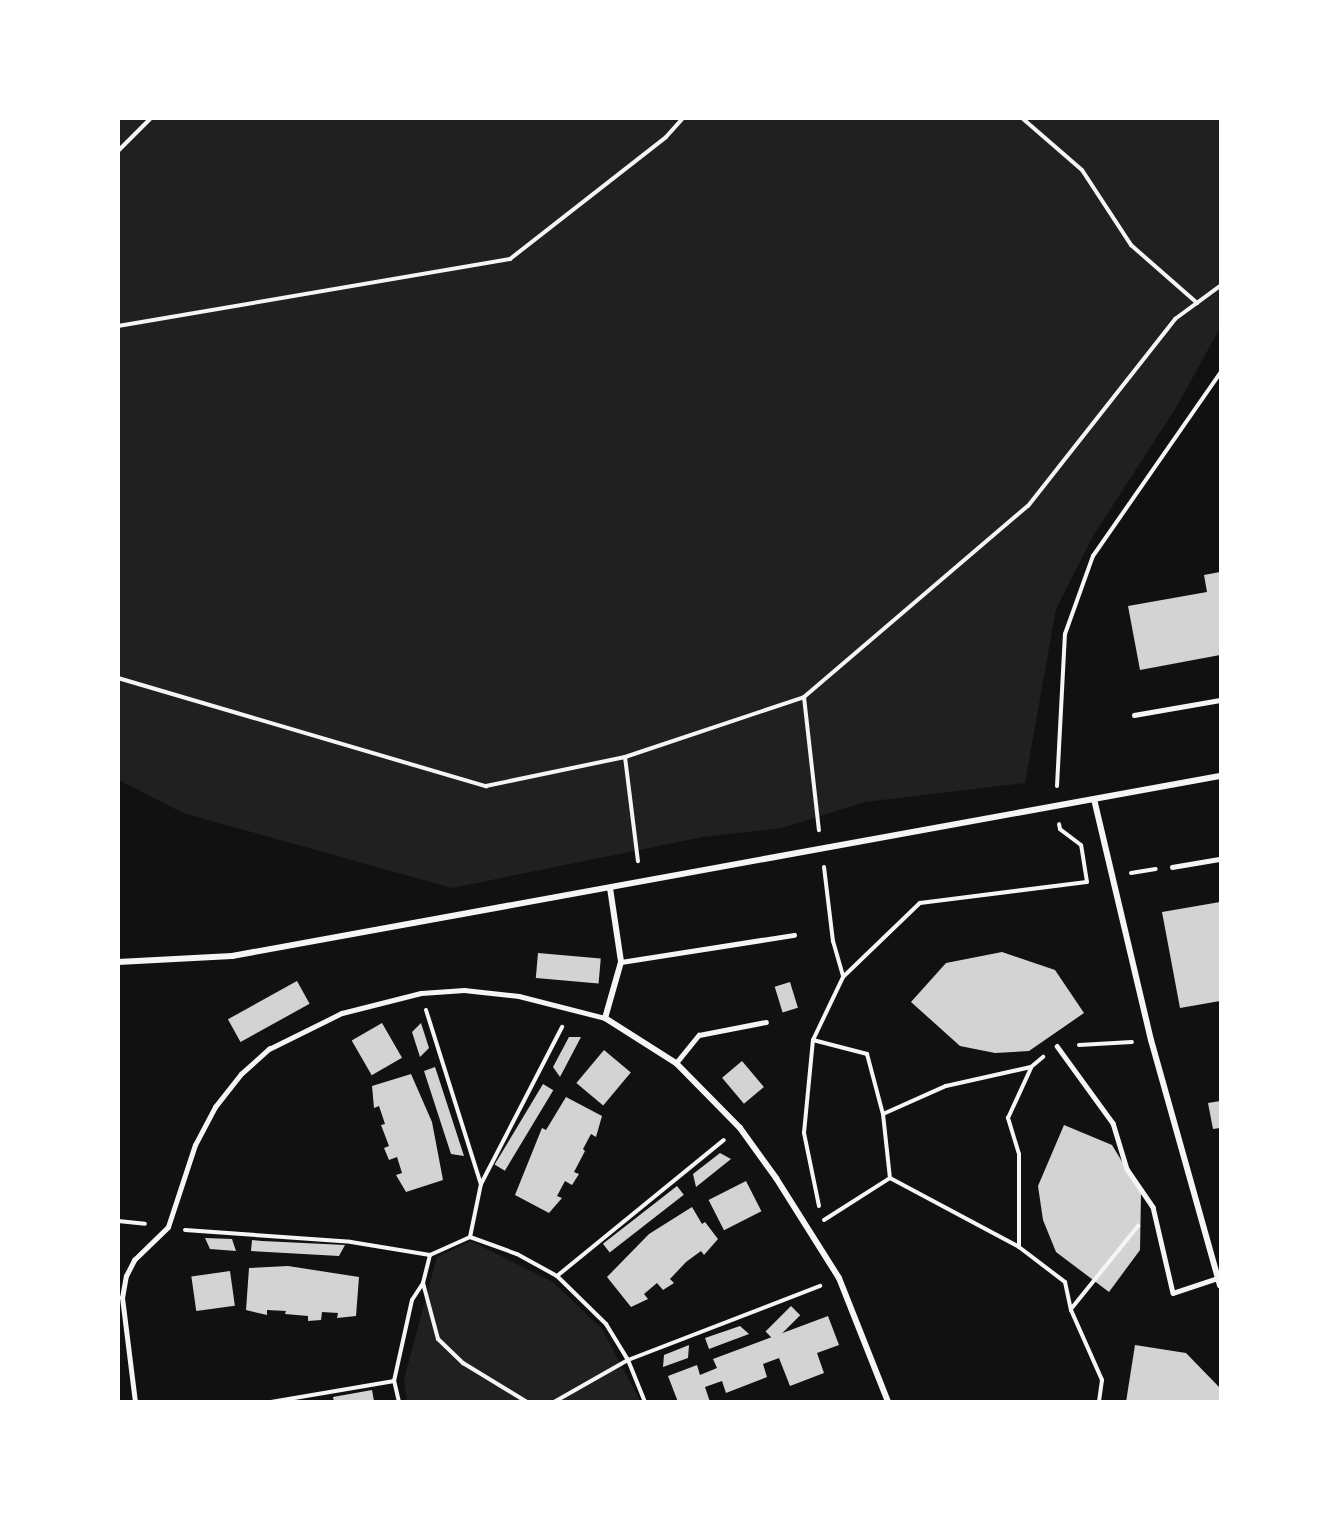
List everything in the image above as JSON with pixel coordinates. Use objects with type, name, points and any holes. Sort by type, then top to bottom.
[{"type":"street","points":[[118,962],[232,956],[1221,776]]},
{"type":"street","points":[[1094,800],[1150,1040],[1221,1286]]},
{"type":"street","points":[[610,888],[621,962],[605,1018],[676,1063],[740,1128],[809,1227],[839,1278],[888,1401]]},
{"type":"lane","points":[[1134,715],[1221,700]]},
{"type":"lane","points":[[1172,867],[1221,859]]},
{"type":"lane","points":[[621,962],[794,935]]},
{"type":"lane","points":[[135,1401],[122,1298],[126,1276],[134,1260],[168,1227],[195,1145],[215,1107],[242,1074],[269,1049],[301,1031],[342,1013],[421,993],[464,990],[572,1007],[605,1018]]},
{"type":"lane","points":[[676,1063],[699,1035],[766,1022]]},
{"type":"lane","points":[[1057,1046],[1113,1123],[1127,1169],[1153,1207],[1173,1293],[1218,1278]]},
{"type":"path","points":[[118,151],[151,118]]},
{"type":"path","points":[[118,326],[510,259],[666,137],[683,118]]},
{"type":"path","points":[[1022,118],[1082,170],[1131,244],[1197,303]]},
{"type":"path","points":[[118,678],[486,786],[625,758],[804,697],[1028,506],[1175,319],[1221,286]]},
{"type":"path","points":[[890,1178],[822,1221],[804,1133],[813,1040],[843,977],[920,903],[1087,882],[1081,845],[1060,829],[1056,746],[1065,634],[1089,567],[1221,373]]},
{"type":"path","points":[[804,697],[810,761]]},
{"type":"path","points":[[625,758],[641,883]]},
{"type":"path","points":[[1112,876],[1172,867]]},
{"type":"path","points":[[833,941],[843,977]]},
{"type":"path","points":[[421,993],[481,1184]]},
{"type":"path","points":[[470,1237],[481,1184],[572,1007]]},
{"type":"path","points":[[813,1040],[867,1054],[884,1114],[890,1178]]},
{"type":"path","points":[[884,1114],[946,1086],[1031,1067],[1057,1046],[1110,1044]]},
{"type":"path","points":[[1019,1247],[1019,1154],[1008,1118],[1031,1067]]},
{"type":"path","points":[[556,1276],[740,1128]]},
{"type":"path","points":[[890,1178],[1019,1247],[1065,1282],[1071,1310],[1102,1380],[1099,1401]]},
{"type":"path","points":[[168,1227],[351,1242],[430,1255],[470,1237],[517,1254],[556,1276],[606,1324],[628,1360],[645,1401]]},
{"type":"path","points":[[1071,1310],[1121,1246]]},
{"type":"path","points":[[399,1401],[394,1381],[412,1300],[423,1283],[430,1255]]},
{"type":"path","points":[[554,1401],[628,1360],[839,1278]]},
{"type":"path","points":[[423,1283],[438,1339],[463,1362],[527,1401]]},
{"type":"path","points":[[271,1401],[394,1381]]},
{"type":"shaded area","points":[[118,119],[1220,119],[1220,328],[1177,406],[1093,536],[1056,609],[1025,783],[865,802],[782,828],[703,837],[452,888],[183,813],[119,780]]},
{"type":"shaded area","points":[[471,1241],[553,1282],[602,1329],[640,1401],[407,1401],[404,1379],[437,1257]]},
{"type":"building","points":[[1220,572],[1220,655],[1140,670],[1128,606],[1207,592],[1204,575]]},
{"type":"building","points":[[1220,902],[1220,1001],[1180,1008],[1162,912]]},
{"type":"building","points":[[1002,952],[1055,970],[1084,1013],[1029,1051],[995,1053],[960,1046],[911,1002],[946,963]]},
{"type":"building","points":[[538,953],[601,958],[599,983],[536,978]]},
{"type":"building","points":[[297,981],[310,1004],[241,1042],[228,1019]]},
{"type":"building","points":[[790,982],[798,1008],[783,1012],[775,987]]},
{"type":"building","points":[[382,1023],[402,1058],[372,1075],[352,1040]]},
{"type":"building","points":[[421,1023],[429,1048],[420,1057],[412,1032]]},
{"type":"building","points":[[569,1037],[581,1037],[560,1077],[553,1067]]},
{"type":"building","points":[[604,1050],[631,1072],[603,1105],[576,1083]]},
{"type":"building","points":[[742,1061],[764,1087],[744,1104],[722,1078]]},
{"type":"building","points":[[435,1067],[464,1156],[451,1154],[424,1071]]},
{"type":"building","points":[[411,1074],[432,1122],[443,1180],[406,1192],[396,1175],[402,1173],[397,1157],[389,1160],[384,1148],[389,1146],[381,1125],[385,1124],[379,1106],[374,1108],[372,1086]]},
{"type":"building","points":[[543,1084],[553,1090],[505,1171],[495,1165]]},
{"type":"building","points":[[566,1097],[602,1116],[596,1137],[591,1134],[583,1149],[585,1151],[574,1172],[579,1174],[572,1185],[565,1181],[557,1196],[562,1198],[549,1213],[515,1195],[542,1128],[546,1130]]},
{"type":"building","points":[[1220,1101],[1220,1128],[1213,1129],[1208,1103]]},
{"type":"building","points":[[1064,1125],[1112,1145],[1141,1193],[1140,1250],[1109,1292],[1056,1252],[1043,1220],[1038,1186]]},
{"type":"building","points":[[720,1153],[731,1159],[696,1187],[693,1174]]},
{"type":"building","points":[[746,1181],[761,1211],[724,1230],[709,1200]]},
{"type":"building","points":[[677,1186],[684,1195],[610,1253],[603,1244]]},
{"type":"building","points":[[692,1207],[702,1224],[705,1222],[718,1239],[704,1255],[701,1251],[686,1262],[670,1279],[674,1283],[663,1290],[657,1283],[644,1294],[648,1299],[631,1307],[607,1277],[649,1234]]},
{"type":"building","points":[[205,1238],[232,1239],[236,1251],[210,1249]]},
{"type":"building","points":[[252,1240],[345,1245],[339,1256],[251,1251]]},
{"type":"building","points":[[288,1266],[359,1277],[356,1316],[337,1318],[338,1313],[322,1312],[321,1320],[308,1321],[308,1316],[285,1314],[286,1311],[267,1310],[267,1315],[246,1310],[249,1268]]},
{"type":"building","points":[[230,1271],[235,1306],[196,1311],[191,1276]]},
{"type":"building","points":[[791,1306],[800,1315],[775,1341],[766,1331]]},
{"type":"building","points":[[828,1316],[839,1345],[817,1353],[824,1373],[790,1386],[779,1358],[763,1364],[767,1377],[726,1393],[722,1381],[705,1387],[710,1402],[678,1402],[668,1376],[697,1365],[700,1375],[717,1368],[713,1359]]},
{"type":"building","points":[[740,1326],[749,1334],[709,1349],[705,1338]]},
{"type":"building","points":[[689,1345],[688,1358],[663,1367],[664,1355]]},
{"type":"building","points":[[1135,1345],[1186,1353],[1220,1388],[1220,1402],[1126,1402]]},
{"type":"building","points":[[372,1390],[374,1401],[334,1402],[333,1397]]}]
